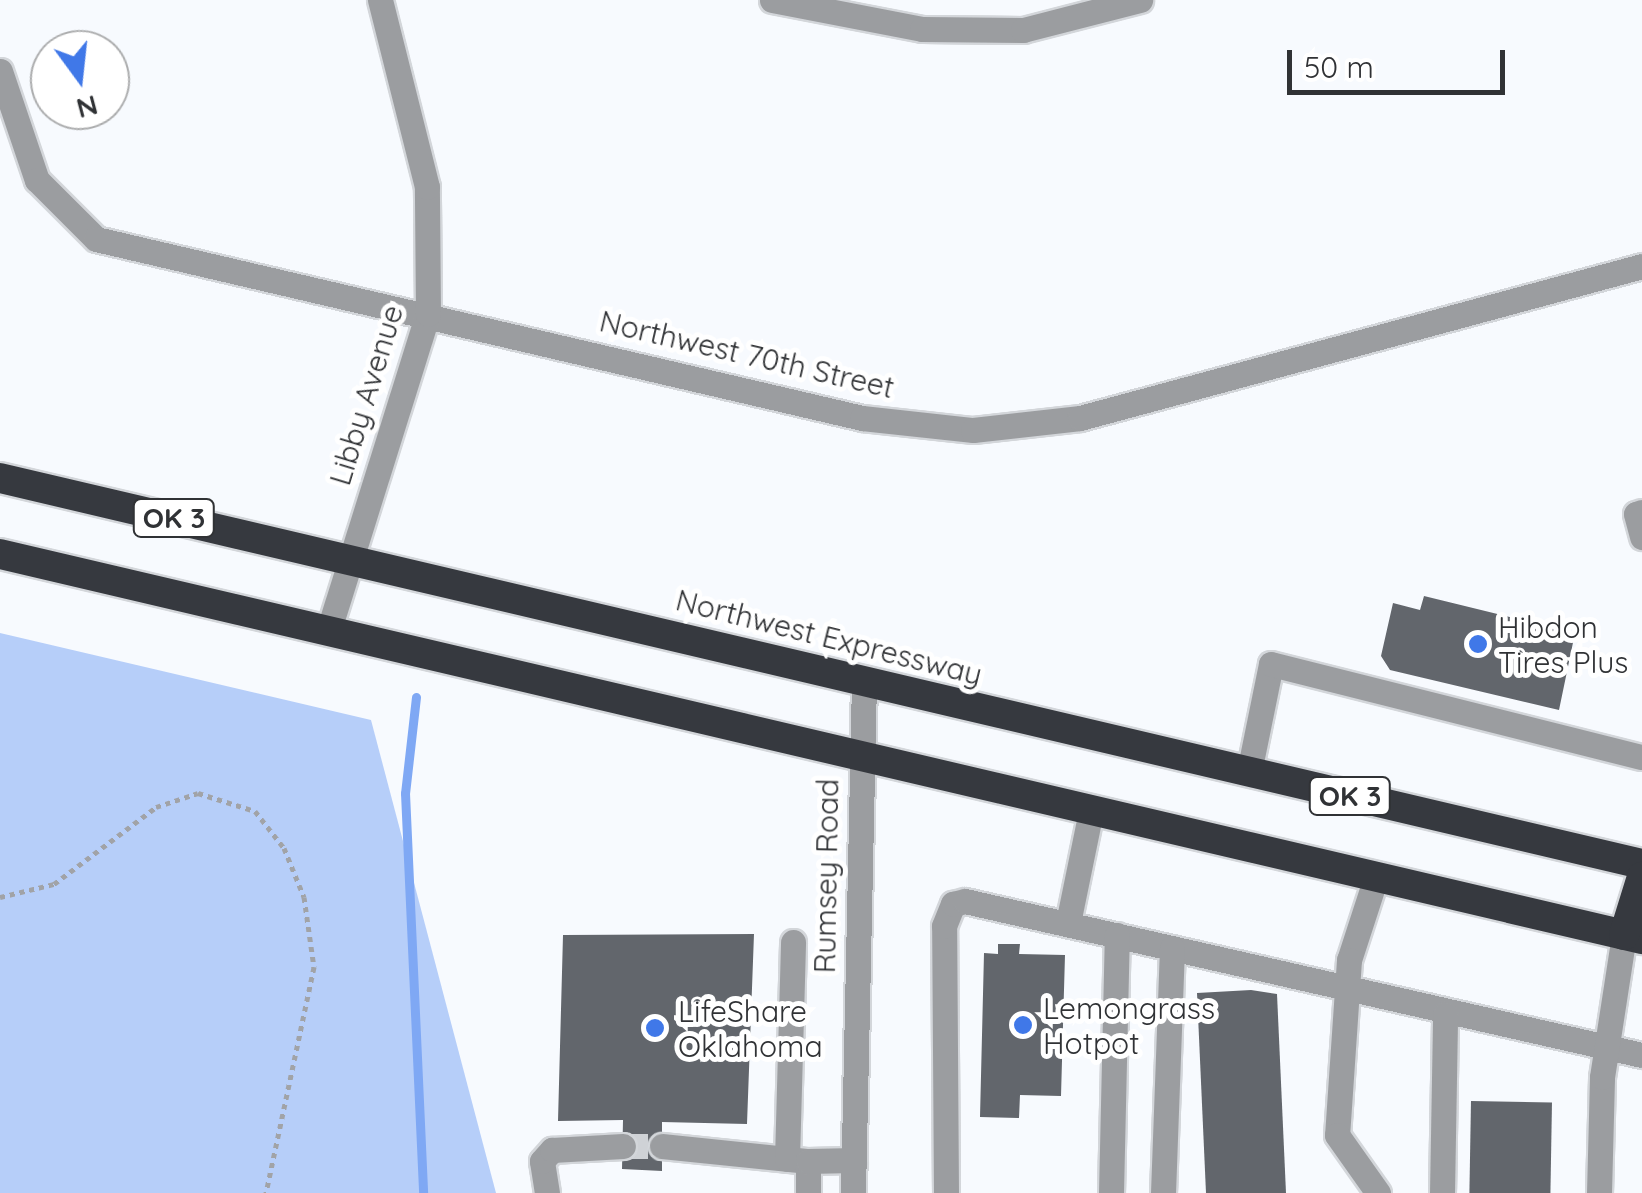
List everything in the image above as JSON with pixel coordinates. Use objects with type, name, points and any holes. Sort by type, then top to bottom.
[{"type":"highway","name":"Northwest Expressway","points":[[0,478],[1642,864]]},
{"type":"highway","name":"OK 3","points":[[0,554],[1633,937]]},
{"type":"highway","points":[[1633,937],[1642,877]]},
{"type":"street","name":"Libby Avenue","points":[[329,629],[348,558],[428,314],[427,187],[380,0]]},
{"type":"street","points":[[772,0],[922,29],[1023,30],[1126,2]]},
{"type":"street","name":"Northwest 70th Street","points":[[0,71],[25,158],[96,239],[862,418],[972,430],[1080,418],[1642,266]]},
{"type":"street","points":[[1642,512],[1636,514],[1642,537]]},
{"type":"street","points":[[1249,772],[1271,664],[1642,757]]},
{"type":"street","name":"Rumsey Road","points":[[853,1193],[864,680]]},
{"type":"street","points":[[1068,924],[1091,811]]},
{"type":"street","points":[[1376,877],[1349,960],[1336,1135],[1378,1193]]},
{"type":"street","points":[[946,1193],[946,913],[966,901],[1604,1051],[1642,1055]]},
{"type":"street","points":[[1111,1193],[1117,935]]},
{"type":"street","points":[[1599,1193],[1604,1051],[1633,937]]},
{"type":"street","points":[[793,942],[798,1160],[808,1193]]},
{"type":"street","points":[[1164,1193],[1172,948]]},
{"type":"street","points":[[1442,1193],[1445,1014]]},
{"type":"street","points":[[547,1193],[542,1162],[552,1150],[623,1146]]},
{"type":"street","points":[[662,1146],[798,1160],[854,1160]]},
{"type":"path","points":[[0,896],[54,884],[156,807],[198,794],[255,811],[284,848],[304,897],[314,967],[266,1193]]},
{"type":"shaded area","points":[[0,633],[371,720],[496,1193],[0,1193]]},
{"type":"building","name":"Hibdon Tires Plus","points":[[1424,596],[1575,633],[1559,710],[1390,670],[1381,656],[1393,603],[1420,610]]},
{"type":"building","name":"LifeShare Oklahoma","points":[[754,934],[747,1124],[662,1122],[662,1171],[622,1169],[623,1120],[558,1121],[563,935]]},
{"type":"building","name":"Lemongrass Hotpot","points":[[998,944],[1020,944],[1019,954],[1065,955],[1061,1096],[1020,1095],[1019,1118],[980,1117],[984,953],[998,954]]},
{"type":"building","points":[[1251,990],[1277,994],[1286,1193],[1206,1193],[1197,993]]},
{"type":"building","points":[[1471,1101],[1552,1102],[1550,1193],[1469,1193]]},
{"type":"waterway","points":[[416,697],[405,793],[423,1193]]},
{"type":"tunnel","points":[[623,1146],[662,1146]]},
{"type":"place","name":"Hibdon Tires Plus","points":[[1478,644]]},
{"type":"place","name":"Lemongrass Hotpot","points":[[1023,1025]]},
{"type":"place","name":"LifeShare Oklahoma","points":[[655,1028]]}]
